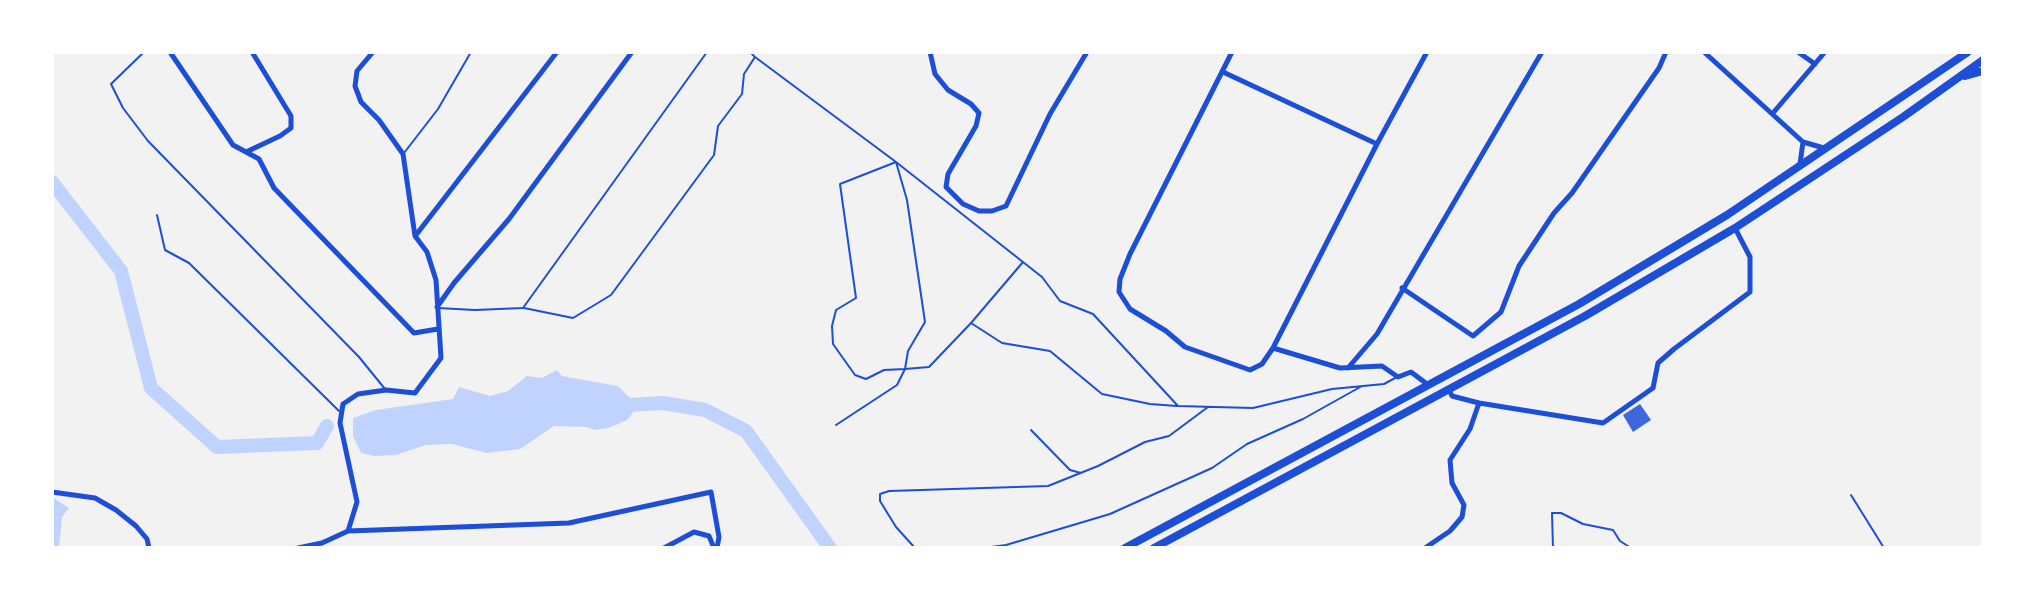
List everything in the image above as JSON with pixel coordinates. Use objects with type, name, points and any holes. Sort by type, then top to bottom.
[{"type":"highway","points":[[1948,66],[1962,52]]},
{"type":"highway","points":[[1125,548],[1579,304],[1727,215],[1968,52]]},
{"type":"highway","points":[[1154,548],[1437,396],[1450,393],[1735,228],[1983,60]]},
{"type":"highway","points":[[1957,79],[1983,71]]},
{"type":"street","points":[[170,52],[233,145],[259,159],[274,188],[414,333],[438,329]]},
{"type":"street","points":[[246,152],[291,128],[291,116],[252,52]]},
{"type":"street","points":[[348,531],[357,502],[340,412],[343,404],[358,394],[386,390],[415,393],[441,358],[436,280],[427,252],[415,236],[403,154],[379,120],[361,102],[355,86],[357,71],[373,52]]},
{"type":"street","points":[[415,236],[557,52]]},
{"type":"street","points":[[437,308],[454,283],[509,219],[632,52]]},
{"type":"street","points":[[930,52],[935,74],[948,90],[971,104],[979,113],[976,126],[948,174],[946,187],[963,204],[979,211],[1006,206],[1050,114],[1087,52]]},
{"type":"street","points":[[1232,52],[1130,254],[1120,279],[1119,292],[1130,309],[1185,347],[1250,370],[1262,364],[1273,348],[1427,52]]},
{"type":"street","points":[[1348,368],[1377,334],[1542,52]]},
{"type":"street","points":[[1402,288],[1473,336],[1501,312],[1519,266],[1659,68],[1666,52]]},
{"type":"street","points":[[1704,52],[1803,142],[1827,149]]},
{"type":"street","points":[[1798,52],[1815,64]]},
{"type":"street","points":[[1773,113],[1825,52]]},
{"type":"street","points":[[1223,72],[1377,144]]},
{"type":"street","points":[[1799,167],[1803,142]]},
{"type":"street","points":[[1450,393],[1479,403],[1603,423],[1653,388],[1658,363],[1750,292],[1750,257],[1735,228]]},
{"type":"street","points":[[1273,348],[1340,368],[1382,366],[1398,377],[1411,372],[1428,385]]},
{"type":"street","points":[[1425,548],[1450,531],[1462,517],[1464,505],[1452,483],[1450,460],[1470,429],[1479,403]]},
{"type":"street","points":[[52,492],[95,498],[116,510],[141,532],[149,548]]},
{"type":"street","points":[[298,548],[322,543],[348,531],[569,523],[711,492],[719,537],[715,548]]},
{"type":"street","points":[[664,548],[694,532],[709,536],[715,548]]},
{"type":"lane","points":[[144,52],[111,84],[123,108],[148,141],[359,357],[386,390]]},
{"type":"lane","points":[[403,154],[438,109],[471,52]]},
{"type":"lane","points":[[523,308],[707,52]]},
{"type":"lane","points":[[750,52],[1042,277],[1060,301],[1093,314],[1178,406]]},
{"type":"lane","points":[[437,308],[523,308],[573,318],[611,295],[714,155],[718,126],[742,94],[744,74],[755,57]]},
{"type":"lane","points":[[896,162],[840,184],[856,298],[836,310],[832,326],[833,344],[855,375],[866,379],[884,370],[929,367],[1023,262]]},
{"type":"lane","points":[[836,425],[897,385],[905,369],[908,351],[925,322],[907,200],[896,162]]},
{"type":"lane","points":[[157,215],[165,250],[189,263],[340,412]]},
{"type":"lane","points":[[971,323],[1002,343],[1050,351],[1102,394],[1150,404],[1253,408],[1332,389],[1384,384],[1398,377]]},
{"type":"lane","points":[[983,548],[1006,545],[1110,514],[1212,468],[1247,444],[1303,419],[1363,386]]},
{"type":"lane","points":[[915,548],[896,527],[880,501],[880,494],[889,491],[1048,486],[1145,442],[1169,436],[1209,407]]},
{"type":"lane","points":[[1031,430],[1070,470],[1081,473]]},
{"type":"lane","points":[[1851,495],[1884,548]]},
{"type":"lane","points":[[1553,548],[1552,513],[1561,513],[1583,524],[1613,530],[1620,541],[1631,548]]},
{"type":"lane","points":[[1618,548],[1620,541]]},
{"type":"water","points":[[557,370],[562,376],[618,386],[630,398],[633,413],[627,420],[608,428],[595,430],[554,426],[520,449],[486,453],[452,444],[426,445],[396,455],[374,456],[361,453],[353,436],[353,418],[376,410],[453,399],[459,387],[490,396],[508,391],[527,376],[542,378]]},
{"type":"water","points":[[52,497],[69,508],[62,517],[59,548],[52,548]]},
{"type":"building","points":[[1640,404],[1651,420],[1633,432],[1623,415]]},
{"type":"waterway","points":[[52,182],[121,271],[151,388],[217,447],[317,443],[327,426]]},
{"type":"waterway","points":[[612,406],[663,403],[705,410],[746,431],[830,548]]}]
